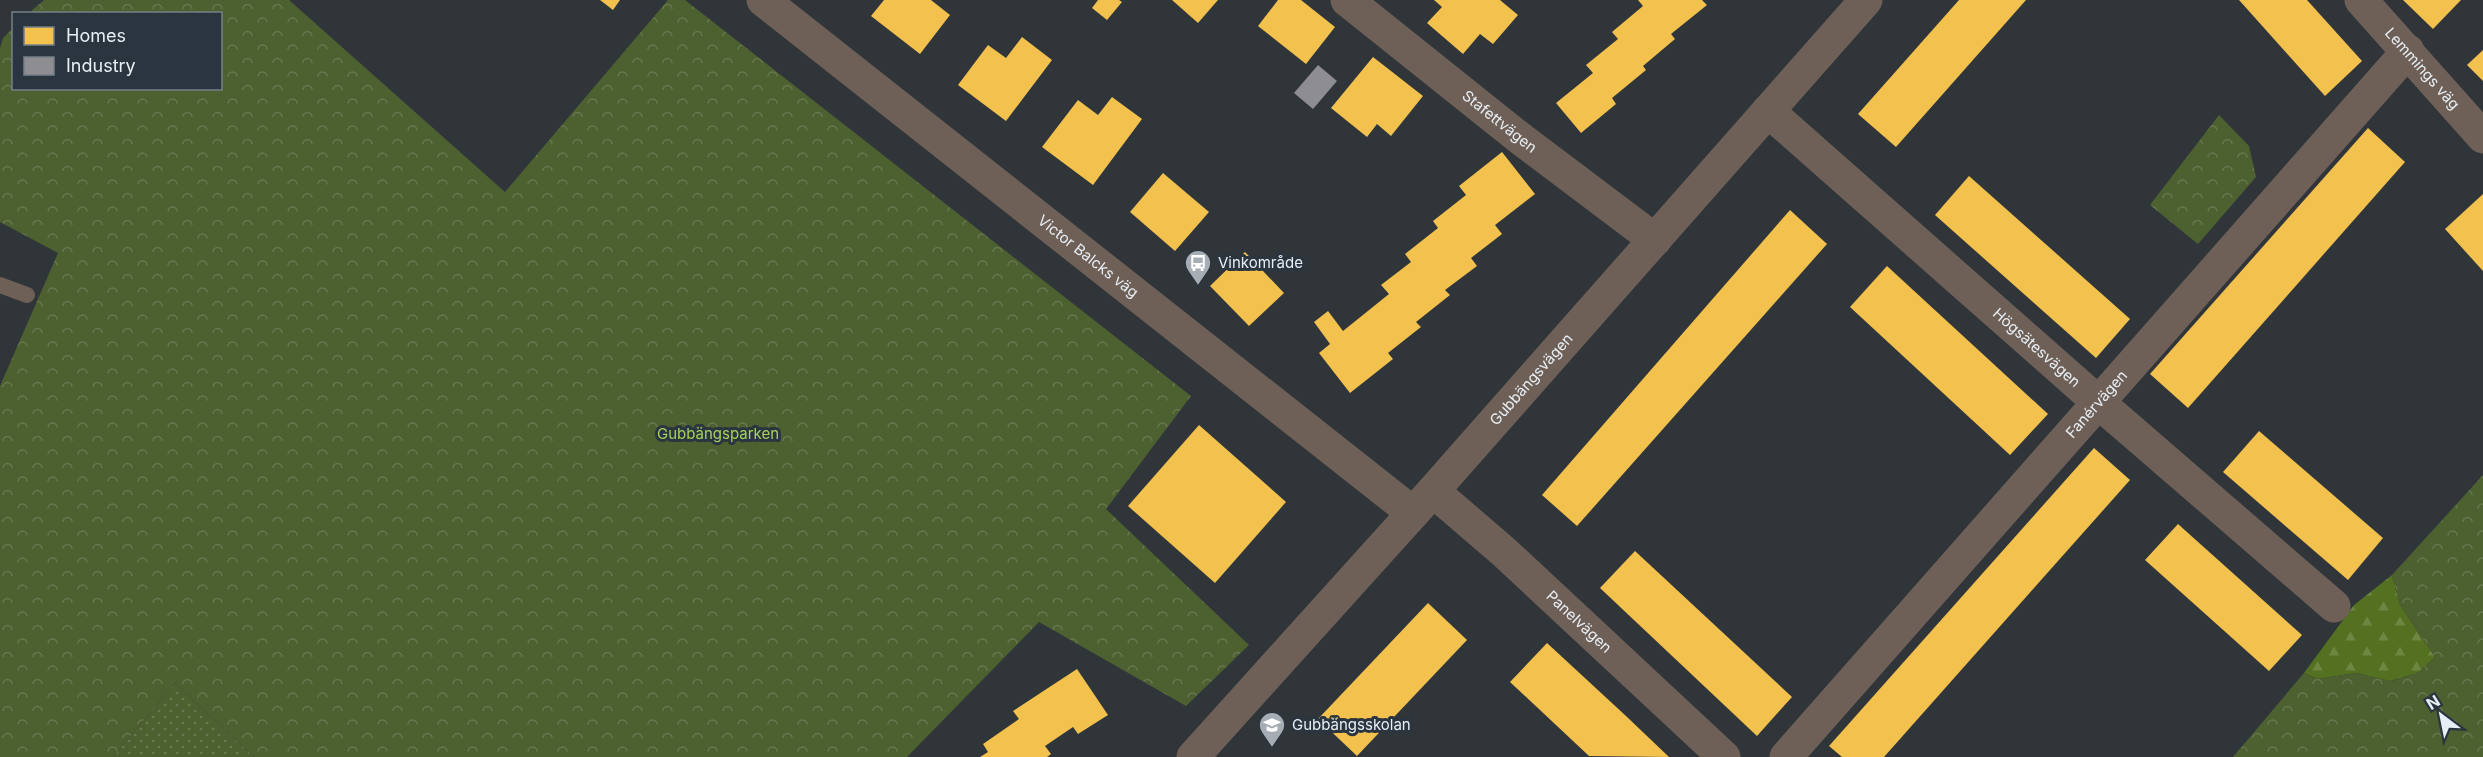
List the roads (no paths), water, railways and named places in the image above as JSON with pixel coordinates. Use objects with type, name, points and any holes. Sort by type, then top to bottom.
[{"type":"street","name":"Victor Balcks väg","points":[[763,0],[1423,502]]},
{"type":"street","name":"Stafettvägen","points":[[1347,0],[1512,132],[1655,240]]},
{"type":"street","name":"Gubbängsvägen","points":[[1193,757],[1423,502],[1866,0]]},
{"type":"street","name":"Lemmings väg","points":[[2361,0],[2483,137]]},
{"type":"street","name":"Fanérvägen","points":[[1786,757],[2408,51]]},
{"type":"street","name":"Högsätesvägen","points":[[1768,111],[2098,402],[2334,606]]},
{"type":"street","name":"Panelvägen","points":[[1423,502],[1504,552],[1724,757]]},
{"type":"lane","points":[[0,285],[27,295]]},
{"type":"place","name":"Vinkområde","points":[[1198,286]]},
{"type":"place","name":"Gubbängsskolan","points":[[1272,748]]},
{"type":"park label","name":"Gubbängsparken","points":[[718,434]]}]
